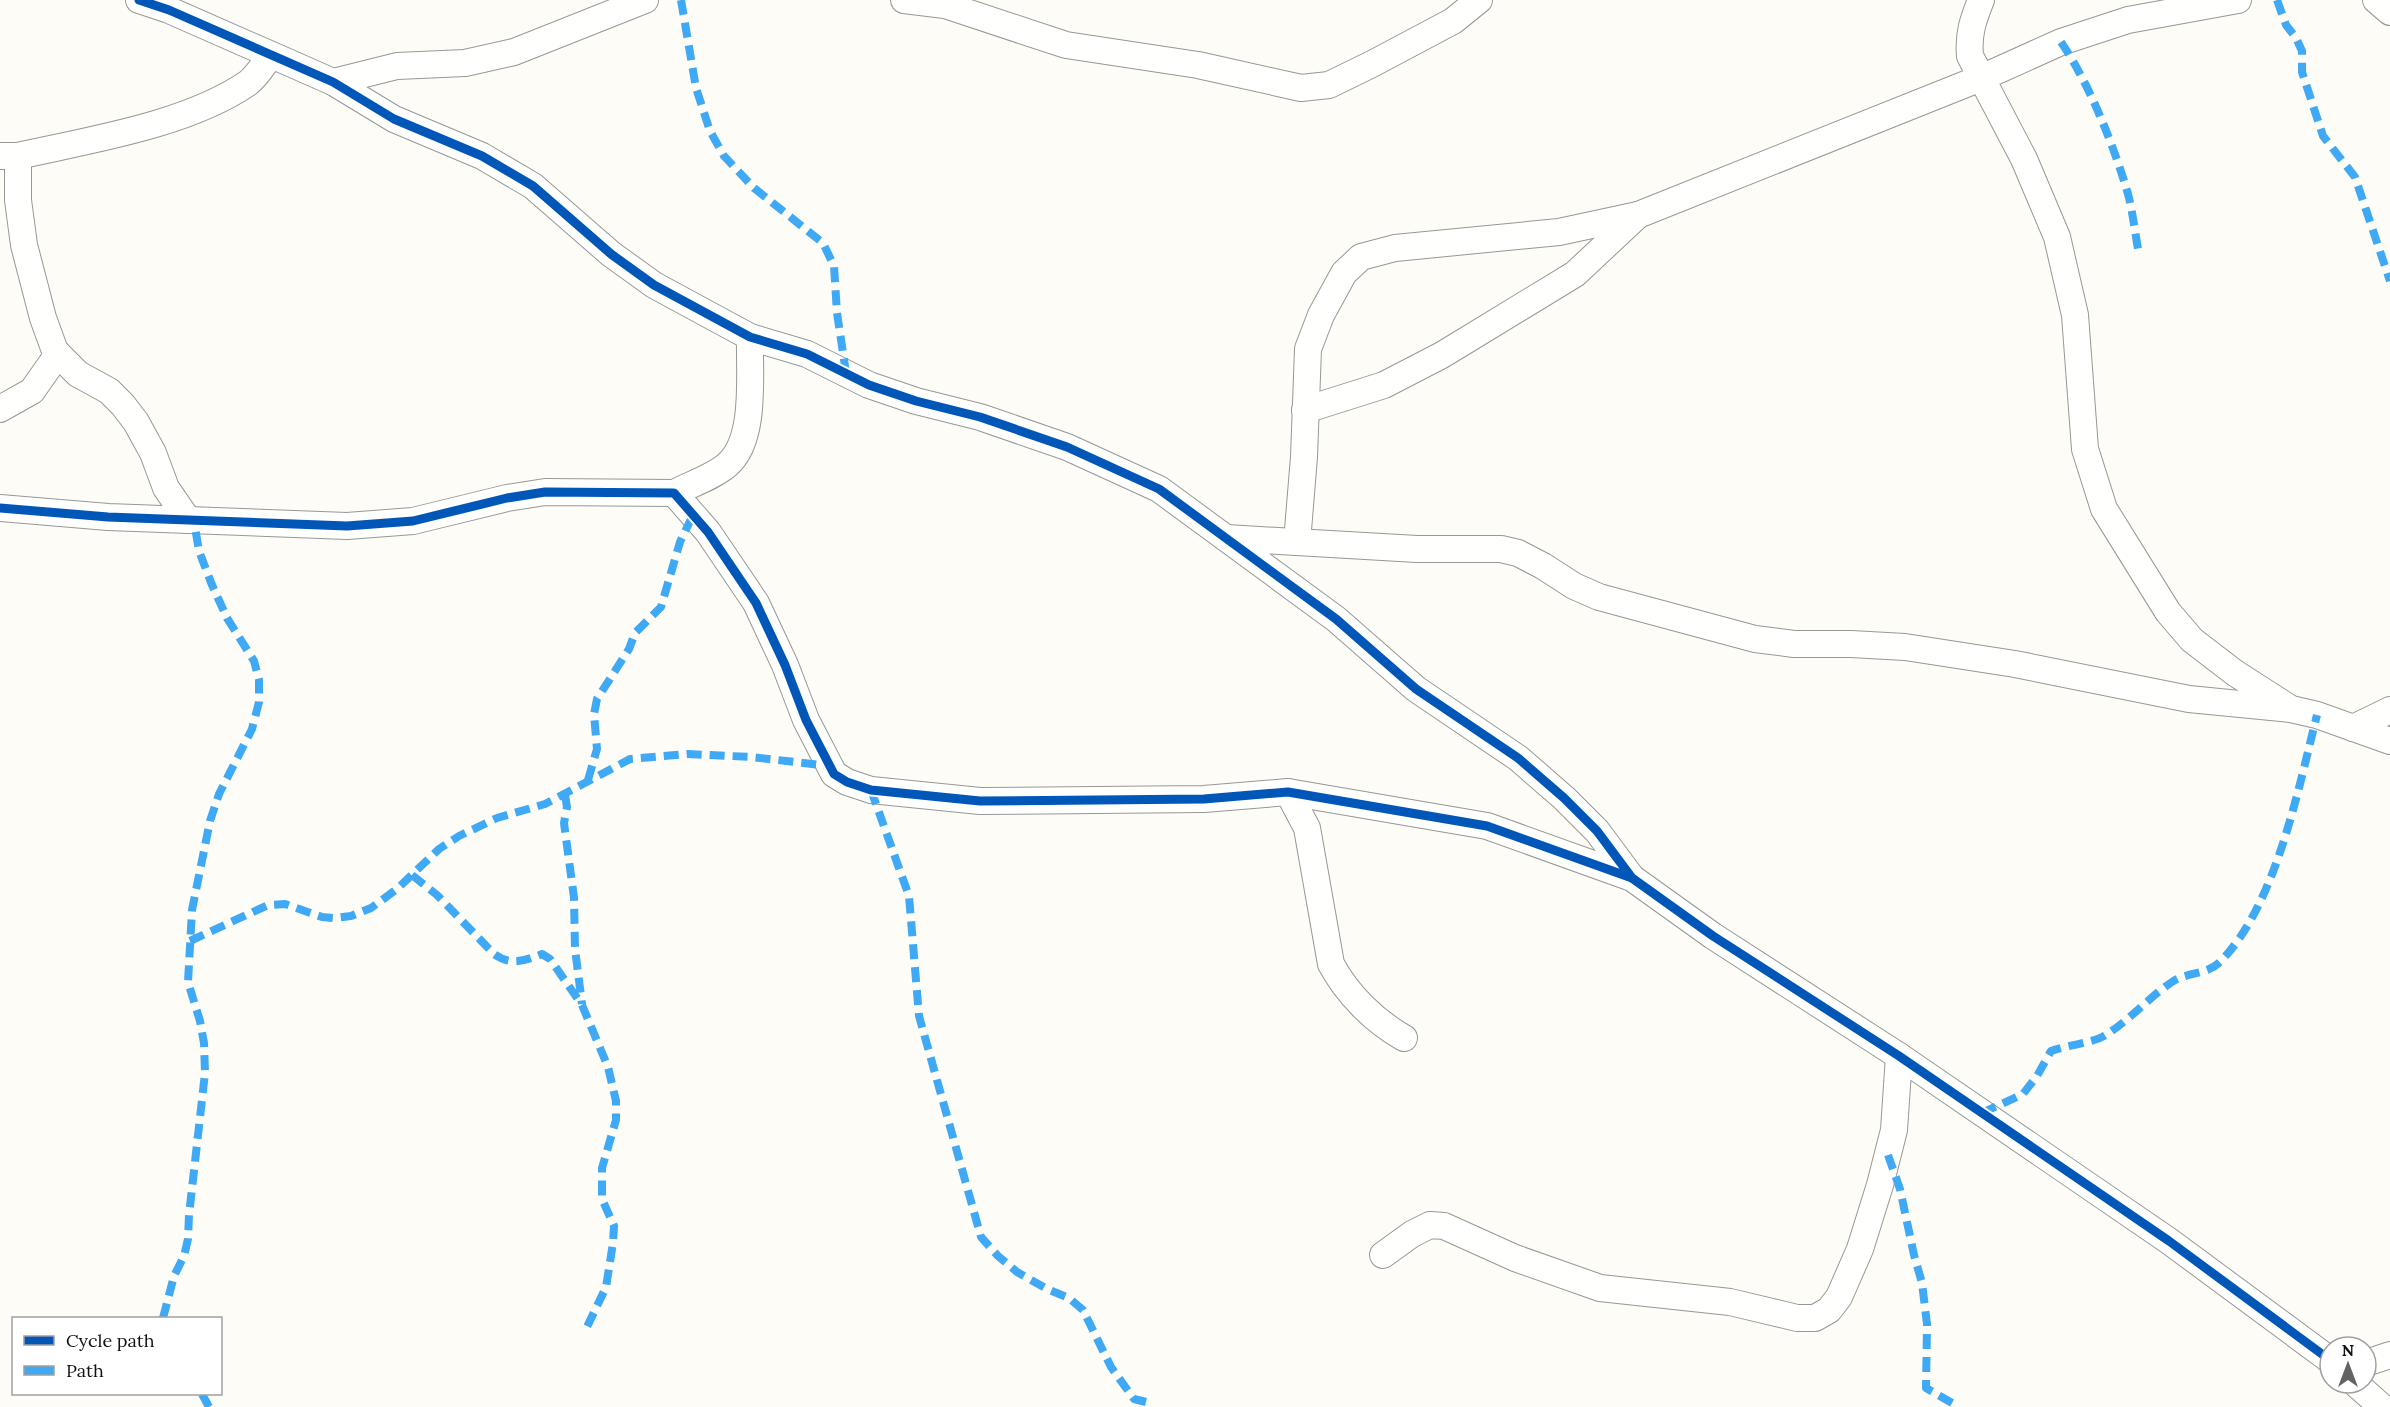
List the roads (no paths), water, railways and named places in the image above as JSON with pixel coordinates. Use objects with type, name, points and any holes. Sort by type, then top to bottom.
[{"type":"street","points":[[139,0],[169,10],[333,82],[394,119],[482,156],[533,186],[611,254],[654,285],[750,337],[807,354],[869,385],[916,401],[980,417],[1067,447],[1159,489],[1336,619],[1416,689],[1483,732],[1518,758],[1598,831],[1632,878]]},
{"type":"street","points":[[333,82],[397,66],[465,63],[514,52],[645,0]]},
{"type":"street","points":[[904,0],[945,5],[1066,45],[1198,65],[1301,88],[1329,85],[1372,64],[1453,21],[1479,0]]},
{"type":"street","points":[[1981,0],[1971,25],[1970,56],[2024,159],[2057,237],[2075,315],[2085,449],[2104,509],[2169,612],[2192,640],[2235,673],[2291,709]]},
{"type":"street","points":[[1297,542],[1308,349],[1321,315],[1344,273],[1361,257],[1395,248],[1559,232],[1638,215],[1981,78],[2061,42],[2128,20],[2238,0]]},
{"type":"street","points":[[2376,0],[2390,12]]},
{"type":"street","points":[[188,520],[166,488],[153,453],[136,422],[123,405],[109,391],[78,374],[58,354],[43,318],[24,245],[9,156],[127,132],[208,105],[249,82],[271,55]]},
{"type":"street","points":[[1305,410],[1384,385],[1442,355],[1575,274],[1638,215]]},
{"type":"street","points":[[0,508],[108,518],[347,526],[413,521],[507,498],[545,492],[674,493],[726,466],[738,453],[745,437],[750,337]]},
{"type":"street","points":[[0,409],[32,391],[58,354]]},
{"type":"street","points":[[674,493],[708,532],[756,603],[785,665],[806,720],[834,774],[847,782],[871,790],[980,801],[1204,799],[1288,792],[1487,826],[1632,878],[1713,936],[1899,1056],[2169,1241],[2318,1348]]},
{"type":"street","points":[[1226,538],[1417,549],[1501,549],[1526,557],[1599,597],[1755,639],[1794,644],[1905,647],[2014,664],[2188,699],[2291,709],[2390,741]]},
{"type":"street","points":[[2354,728],[2390,710]]},
{"type":"street","points":[[1288,792],[1307,828],[1331,964],[1341,982],[1351,993],[1385,1027],[1404,1038]]},
{"type":"street","points":[[1383,1255],[1412,1234],[1430,1225],[1444,1226],[1462,1232],[1515,1258],[1600,1288],[1730,1302],[1797,1318],[1815,1318],[1829,1310],[1839,1297],[1860,1249],[1894,1130],[1899,1056]]},
{"type":"street","points":[[2368,1395],[2382,1407]]}]
